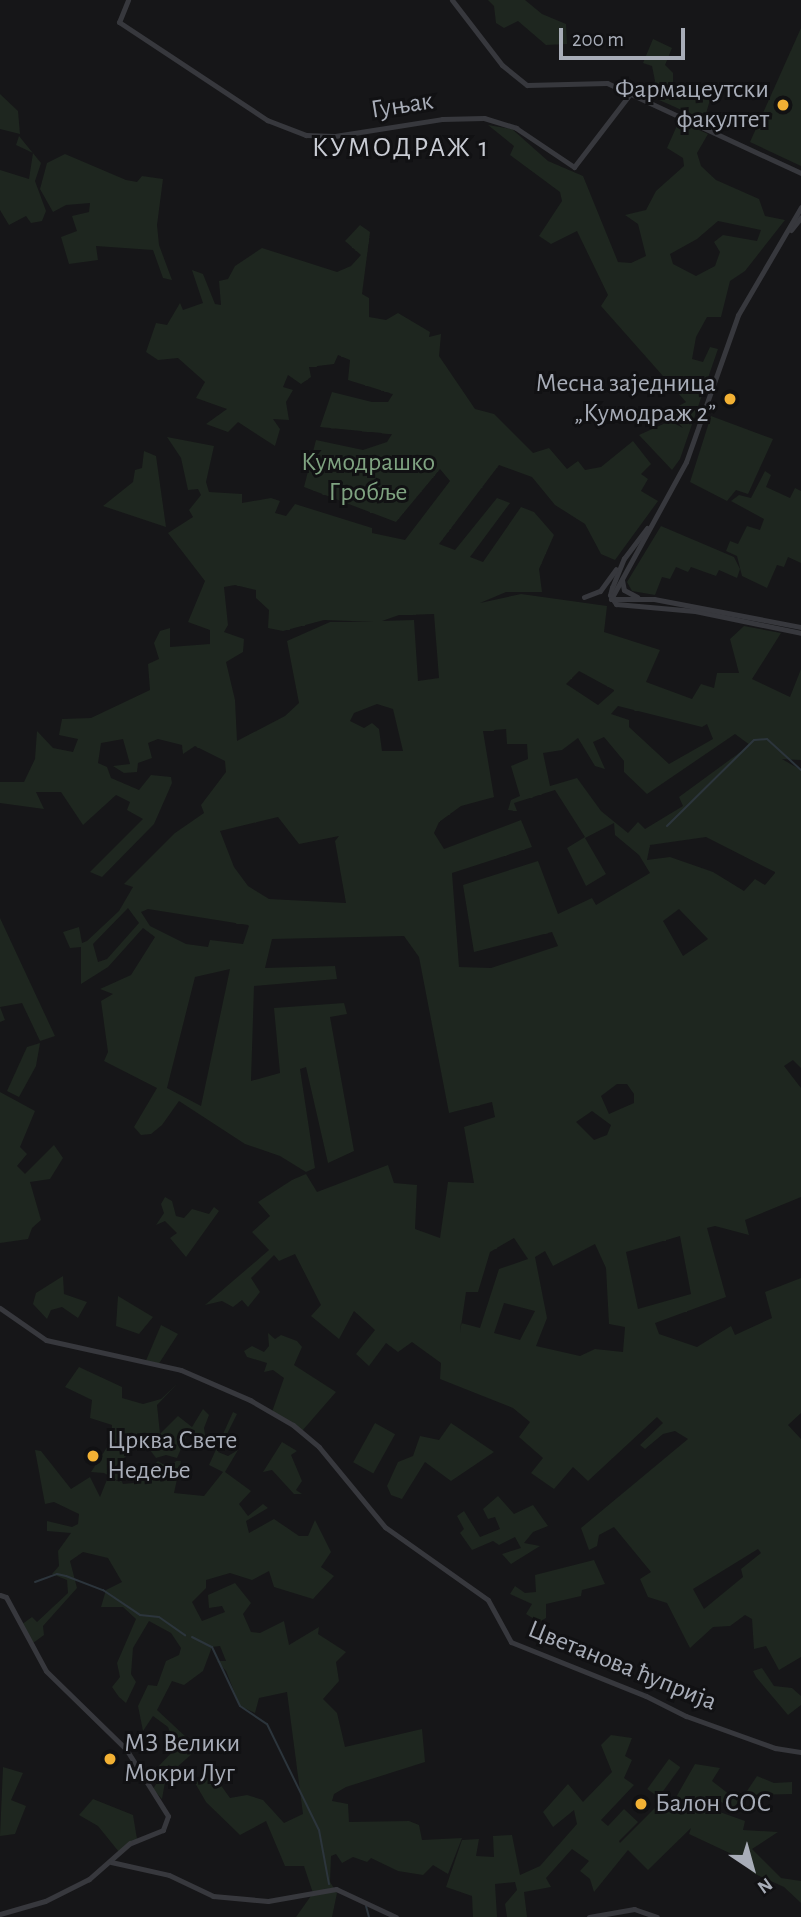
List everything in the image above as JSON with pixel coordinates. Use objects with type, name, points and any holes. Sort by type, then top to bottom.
[{"type":"street","points":[[452,0],[502,65],[527,85],[546,88],[595,82],[630,94],[801,173]]},
{"type":"street","name":"Гуњак","points":[[127,1],[119,22],[267,120],[306,135],[335,136],[442,119],[484,118],[516,128],[574,167],[630,94]]},
{"type":"street","points":[[611,599],[686,462],[729,334],[801,207]]},
{"type":"street","points":[[774,251],[801,217]]},
{"type":"street","points":[[584,597],[604,588],[655,519]]},
{"type":"street","points":[[611,599],[624,558]]},
{"type":"street","points":[[621,579],[626,592],[640,598]]},
{"type":"street","points":[[611,599],[640,598],[801,627]]},
{"type":"street","points":[[611,599],[619,606],[695,611],[801,633]]},
{"type":"street","name":"Цветанова ћуприја","points":[[0,1308],[46,1340],[181,1370],[250,1400],[293,1425],[319,1447],[385,1527],[488,1600],[511,1642],[646,1696],[686,1716],[777,1749],[801,1752]]},
{"type":"street","points":[[0,1914],[52,1898],[111,1862],[130,1843],[163,1830],[167,1811],[142,1781],[126,1749],[46,1671],[2,1595]]},
{"type":"street","points":[[111,1862],[169,1875],[213,1896],[268,1901],[336,1889],[396,1917]]},
{"type":"street","points":[[589,1917],[630,1909],[657,1917]]},
{"type":"green space","points":[[488,0],[525,0],[542,14],[566,24],[567,44],[546,45],[518,21],[504,28],[496,23],[494,6]]},
{"type":"green space","name":"Фармацеутски факултет","points":[[801,28],[801,166],[750,142]]},
{"type":"green space","points":[[653,39],[672,48],[665,65],[673,73],[673,94],[691,100],[713,90],[704,120],[648,95],[655,81],[652,66],[643,63]]},
{"type":"green space","points":[[0,94],[18,111],[20,134],[0,129]]},
{"type":"green space","points":[[679,121],[708,134],[697,153],[701,166],[716,180],[759,199],[765,216],[785,220],[745,271],[730,281],[721,317],[707,317],[696,337],[692,359],[703,362],[710,347],[718,349],[680,459],[672,470],[639,435],[670,421],[683,428],[668,412],[686,402],[601,306],[608,295],[577,231],[551,244],[539,236],[562,201],[560,192],[510,155],[514,146],[488,125],[512,129],[548,161],[583,176],[618,262],[631,263],[646,256],[638,224],[625,215],[646,210],[656,191],[684,166],[683,158],[667,148]],"holes":[[[718,221],[761,230],[757,241],[723,235],[714,242],[720,252],[715,266],[696,276],[673,264],[670,254],[697,239]]]},
{"type":"green space","points":[[19,136],[33,153],[16,145]]},
{"type":"green space","points":[[33,153],[41,163],[35,181],[46,211],[42,221],[31,223],[26,216],[9,225],[0,210],[0,170],[29,179]]},
{"type":"green space","points":[[65,154],[126,180],[137,182],[142,176],[163,179],[157,225],[159,245],[172,280],[163,278],[153,250],[96,246],[98,260],[69,264],[61,237],[77,231],[72,216],[89,212],[90,203],[66,205],[53,212],[40,189],[47,163]]},
{"type":"green space","name":"Кумодрашко Гробље","points":[[360,225],[370,232],[362,294],[369,298],[369,317],[386,320],[398,313],[430,332],[429,337],[441,334],[439,356],[475,409],[494,414],[533,453],[549,448],[567,469],[578,461],[585,470],[601,467],[633,441],[651,464],[641,474],[648,479],[641,491],[658,501],[615,560],[601,554],[585,524],[555,505],[532,477],[499,465],[439,544],[455,550],[497,498],[510,503],[470,557],[483,562],[521,507],[534,512],[554,535],[539,569],[542,592],[506,592],[480,603],[521,594],[607,606],[604,632],[660,650],[646,682],[692,699],[701,684],[714,688],[717,673],[739,673],[730,639],[744,626],[781,633],[752,679],[790,697],[801,669],[801,760],[782,759],[801,770],[801,1068],[793,1060],[784,1066],[801,1088],[801,1197],[745,1220],[749,1235],[715,1226],[707,1228],[726,1297],[655,1323],[659,1334],[697,1347],[731,1326],[735,1335],[772,1318],[765,1292],[801,1278],[801,1413],[788,1425],[801,1439],[801,1657],[779,1670],[766,1646],[754,1649],[752,1619],[745,1615],[730,1626],[713,1627],[690,1648],[667,1603],[648,1597],[640,1579],[651,1572],[614,1527],[599,1535],[597,1546],[589,1550],[581,1528],[688,1439],[675,1431],[663,1434],[645,1449],[640,1445],[663,1423],[657,1417],[588,1481],[573,1467],[554,1489],[531,1473],[543,1458],[519,1437],[530,1422],[513,1408],[440,1379],[441,1363],[412,1342],[398,1352],[386,1343],[369,1366],[356,1354],[375,1330],[354,1311],[339,1339],[311,1316],[321,1305],[295,1254],[279,1261],[274,1255],[251,1278],[260,1292],[248,1307],[242,1300],[233,1307],[222,1301],[205,1305],[269,1250],[252,1232],[270,1216],[258,1202],[292,1180],[306,1174],[317,1192],[388,1165],[394,1183],[417,1185],[415,1229],[440,1238],[448,1182],[474,1183],[464,1127],[495,1117],[492,1102],[449,1113],[419,957],[404,936],[272,939],[265,968],[335,966],[337,979],[254,986],[251,1081],[280,1073],[274,1008],[344,1003],[347,1014],[330,1017],[354,1151],[328,1163],[306,1067],[300,1069],[315,1168],[306,1172],[280,1156],[245,1144],[179,1101],[162,1125],[151,1134],[141,1135],[134,1127],[157,1088],[104,1061],[108,1052],[101,1001],[113,994],[100,989],[131,975],[155,937],[143,928],[108,967],[81,984],[81,947],[70,948],[63,932],[79,927],[82,943],[119,911],[133,887],[124,884],[175,833],[204,813],[201,805],[226,772],[225,761],[195,746],[183,754],[182,745],[158,739],[148,743],[152,758],[138,763],[137,772],[124,773],[113,766],[130,764],[123,739],[101,743],[98,763],[107,767],[111,778],[139,790],[151,775],[171,777],[172,783],[154,824],[102,877],[90,872],[143,819],[127,810],[130,802],[116,795],[83,825],[61,792],[36,792],[44,809],[0,803],[0,782],[24,782],[35,759],[37,731],[53,748],[73,752],[78,739],[59,735],[62,719],[91,718],[150,690],[148,664],[159,659],[154,643],[160,631],[170,628],[170,647],[210,644],[210,630],[188,622],[205,581],[168,533],[193,517],[189,510],[201,495],[198,489],[188,490],[181,458],[167,437],[214,446],[206,482],[209,492],[242,494],[242,503],[271,498],[280,501],[275,513],[286,516],[295,504],[372,528],[372,533],[405,540],[450,481],[440,469],[396,522],[304,487],[316,440],[363,450],[387,442],[392,434],[320,427],[332,392],[372,402],[388,402],[393,394],[348,380],[350,360],[338,355],[334,364],[309,367],[311,377],[301,384],[288,375],[283,387],[293,390],[286,402],[289,420],[273,419],[280,429],[275,446],[238,422],[228,432],[206,424],[227,409],[196,398],[205,382],[178,358],[158,360],[146,352],[156,323],[167,325],[180,303],[183,310],[203,303],[192,270],[203,274],[215,304],[221,305],[219,281],[228,279],[235,266],[262,248],[337,272],[351,266],[361,255],[345,241]],"holes":[[[235,585],[256,590],[256,598],[269,610],[268,628],[283,631],[324,620],[379,622],[330,622],[287,641],[299,703],[285,716],[237,741],[235,700],[226,662],[243,652],[244,639],[224,632],[228,625],[224,587]],[[434,614],[439,678],[418,681],[414,620],[382,621],[399,615]],[[579,671],[614,691],[598,705],[566,684]],[[377,704],[393,709],[403,751],[382,751],[379,729],[372,723],[364,728],[350,721],[354,713]],[[618,706],[702,727],[707,724],[713,739],[669,764],[629,727],[629,720],[611,714]],[[506,729],[507,744],[527,744],[528,759],[511,766],[520,796],[511,800],[508,810],[517,811],[514,803],[555,790],[585,837],[567,848],[586,886],[606,874],[585,838],[614,823],[615,835],[639,855],[650,873],[596,905],[592,898],[558,914],[538,861],[463,885],[474,952],[552,932],[558,946],[491,968],[459,967],[452,873],[532,847],[521,820],[444,849],[434,833],[439,822],[461,806],[494,797],[483,731]],[[735,734],[750,745],[679,797],[683,806],[645,829],[638,822],[628,833],[601,811],[577,778],[550,786],[543,753],[562,750],[578,738],[595,766],[605,769],[593,742],[604,737],[624,761],[624,772],[647,794]],[[278,817],[299,844],[339,836],[335,841],[346,903],[269,899],[248,886],[234,867],[220,831]],[[706,837],[775,873],[765,885],[755,879],[744,891],[713,872],[670,857],[647,860],[650,845]],[[128,908],[139,923],[107,959],[98,962],[93,944]],[[148,909],[249,926],[243,944],[210,940],[208,947],[186,944],[150,926],[141,912]],[[679,909],[708,939],[683,956],[663,921]],[[230,969],[201,1106],[167,1088],[195,977]],[[617,1084],[627,1084],[634,1094],[634,1103],[609,1114],[601,1096]],[[592,1111],[611,1125],[607,1135],[594,1140],[576,1122]],[[680,1236],[691,1294],[638,1309],[626,1252]],[[514,1238],[528,1259],[499,1269],[480,1328],[461,1323],[466,1292],[478,1292],[490,1252]],[[595,1244],[606,1268],[609,1324],[625,1327],[623,1352],[595,1349],[580,1356],[536,1346],[547,1318],[535,1257],[545,1251],[553,1266]],[[504,1303],[535,1311],[520,1340],[494,1333]],[[758,1549],[761,1553],[741,1569],[743,1577],[704,1609],[693,1589]]]},
{"type":"green space","points":[[711,416],[773,439],[748,494],[736,490],[727,501],[690,482]]},
{"type":"green space","points":[[144,451],[156,456],[166,527],[103,506],[133,482],[135,470],[142,468]]},
{"type":"green space","points":[[765,471],[771,475],[766,487],[790,498],[795,488],[801,491],[801,563],[788,557],[784,567],[777,565],[767,588],[742,576],[737,556],[726,551],[730,541],[738,544],[747,526],[760,530],[764,519],[731,501],[739,495],[751,498]]},
{"type":"green space","points":[[661,526],[734,557],[740,569],[737,578],[719,570],[716,576],[691,567],[688,572],[676,567],[670,579],[662,577],[655,595],[632,591],[627,582]]},
{"type":"green space","points":[[0,918],[55,1036],[40,1041],[22,1003],[0,1007]]},
{"type":"green space","points":[[0,1007],[5,1020],[0,1022]]},
{"type":"green space","points":[[40,1043],[36,1066],[19,1097],[7,1091],[27,1047]]},
{"type":"green space","points":[[0,1092],[35,1111],[20,1147],[27,1154],[17,1166],[25,1174],[54,1145],[63,1158],[50,1179],[30,1182],[41,1220],[32,1228],[28,1239],[0,1243]]},
{"type":"green space","points":[[165,1197],[172,1201],[176,1216],[184,1218],[192,1209],[209,1214],[214,1207],[219,1211],[186,1257],[170,1238],[177,1233],[165,1221],[156,1225],[164,1213],[161,1204]]},
{"type":"green space","points":[[63,1276],[64,1294],[87,1302],[78,1318],[62,1307],[51,1310],[47,1319],[33,1304],[36,1293]]},
{"type":"green space","points":[[118,1296],[153,1317],[139,1334],[116,1326]]},
{"type":"green space","points":[[161,1325],[178,1334],[158,1365],[145,1363]]},
{"type":"green space","points":[[268,1333],[275,1339],[281,1335],[297,1341],[302,1347],[294,1365],[336,1392],[302,1431],[272,1412],[284,1378],[273,1370],[264,1372],[267,1363],[247,1357],[244,1351],[252,1346],[264,1352],[269,1346]]},
{"type":"green space","points":[[79,1367],[122,1387],[122,1398],[143,1404],[161,1399],[177,1384],[157,1405],[160,1434],[178,1416],[192,1427],[203,1409],[209,1415],[204,1428],[206,1442],[187,1435],[177,1458],[166,1455],[156,1458],[144,1442],[138,1444],[115,1467],[123,1484],[134,1483],[158,1461],[169,1468],[176,1461],[181,1461],[174,1493],[204,1496],[223,1472],[209,1465],[233,1412],[237,1414],[218,1452],[228,1456],[238,1450],[225,1472],[251,1491],[239,1504],[248,1516],[263,1504],[268,1508],[246,1521],[249,1533],[274,1519],[299,1536],[308,1536],[315,1520],[331,1552],[321,1567],[334,1576],[313,1599],[274,1587],[269,1571],[252,1580],[230,1573],[206,1580],[206,1588],[192,1602],[202,1621],[225,1612],[222,1606],[209,1608],[208,1595],[235,1583],[251,1603],[243,1614],[251,1632],[260,1633],[284,1621],[289,1645],[319,1627],[318,1634],[346,1652],[336,1662],[339,1681],[323,1699],[337,1713],[345,1747],[422,1729],[425,1762],[346,1787],[334,1794],[332,1801],[348,1804],[349,1822],[409,1821],[419,1825],[422,1840],[462,1838],[448,1874],[433,1865],[423,1875],[398,1871],[371,1858],[367,1862],[353,1857],[342,1863],[336,1854],[331,1856],[330,1882],[337,1893],[332,1917],[296,1917],[313,1893],[304,1866],[285,1866],[266,1821],[240,1835],[206,1802],[195,1783],[212,1773],[230,1798],[247,1795],[263,1800],[284,1823],[303,1814],[287,1692],[259,1698],[255,1713],[240,1706],[226,1671],[217,1661],[226,1661],[220,1646],[212,1647],[203,1671],[184,1685],[172,1681],[157,1710],[186,1737],[194,1752],[176,1768],[168,1765],[162,1799],[153,1789],[158,1781],[153,1772],[176,1748],[168,1727],[153,1716],[143,1731],[138,1706],[148,1685],[157,1686],[166,1661],[179,1655],[181,1648],[171,1633],[149,1621],[133,1648],[131,1674],[136,1682],[126,1703],[119,1697],[112,1687],[120,1677],[117,1663],[136,1619],[123,1607],[101,1607],[106,1590],[122,1582],[108,1558],[83,1552],[70,1561],[77,1588],[43,1626],[44,1635],[33,1643],[21,1625],[32,1617],[37,1622],[68,1593],[67,1580],[52,1574],[59,1566],[58,1551],[71,1533],[47,1531],[47,1521],[72,1527],[78,1524],[79,1514],[54,1502],[45,1504],[35,1450],[41,1451],[71,1489],[90,1477],[100,1497],[108,1477],[122,1483],[104,1473],[91,1472],[111,1441],[112,1425],[90,1418],[92,1400],[65,1387]]},
{"type":"green space","points":[[375,1423],[395,1434],[373,1474],[353,1462]]},
{"type":"green space","points":[[451,1423],[494,1452],[451,1481],[425,1462],[402,1499],[391,1495],[387,1486],[398,1462],[413,1456],[420,1436],[439,1440]]},
{"type":"green space","points":[[282,1442],[297,1451],[291,1455],[302,1481],[296,1490],[302,1494],[294,1494],[272,1470],[263,1472]]},
{"type":"green space","points":[[498,1496],[514,1514],[533,1505],[548,1526],[533,1532],[524,1543],[540,1546],[511,1564],[502,1554],[521,1548],[515,1537],[499,1545],[493,1541],[472,1550],[460,1533],[464,1529],[457,1516],[464,1511],[480,1537],[500,1529],[495,1517],[488,1519],[483,1509]]},
{"type":"green space","points":[[594,1560],[605,1584],[582,1590],[581,1596],[546,1604],[546,1618],[539,1622],[526,1614],[532,1604],[510,1594],[515,1586],[525,1593],[536,1592],[535,1575]]},
{"type":"green space","points":[[762,1668],[774,1686],[792,1688],[801,1696],[801,1705],[788,1715],[756,1677],[753,1671]]},
{"type":"green space","points":[[611,1735],[632,1738],[625,1756],[632,1760],[624,1778],[634,1785],[601,1820],[608,1826],[624,1809],[638,1822],[620,1843],[664,1799],[671,1806],[695,1764],[720,1768],[712,1781],[734,1798],[747,1791],[757,1776],[774,1783],[792,1782],[792,1794],[747,1795],[739,1798],[735,1809],[721,1802],[717,1811],[745,1821],[743,1830],[778,1832],[752,1849],[781,1878],[801,1881],[801,1903],[784,1887],[753,1873],[736,1856],[689,1834],[691,1828],[648,1870],[628,1850],[594,1892],[590,1879],[580,1871],[589,1861],[572,1849],[546,1878],[551,1887],[524,1892],[527,1917],[507,1917],[505,1904],[517,1890],[515,1882],[495,1884],[497,1917],[473,1917],[472,1896],[446,1887],[462,1840],[479,1839],[476,1856],[494,1857],[493,1836],[512,1835],[520,1875],[540,1866],[577,1824],[574,1810],[553,1827],[543,1812],[568,1784],[583,1802],[612,1772],[601,1745]]},
{"type":"green space","points":[[669,1759],[680,1767],[659,1797],[647,1789]]},
{"type":"green space","points":[[3,1767],[23,1773],[11,1800],[26,1806],[15,1834],[0,1836]]},
{"type":"green space","points":[[93,1799],[133,1815],[137,1839],[119,1852],[98,1826],[79,1815]]},
{"type":"waterway","points":[[667,826],[754,740],[767,739],[801,770]]},
{"type":"waterway","points":[[35,1582],[57,1574],[66,1576],[103,1590],[140,1615],[159,1617],[185,1635]]},
{"type":"waterway","points":[[192,1637],[212,1647],[240,1706],[267,1724],[319,1830],[329,1884]]},
{"type":"waterway","points":[[366,1906],[369,1917]]},
{"type":"place","name":"Фармацеутски факултет","points":[[783,105]]},
{"type":"place","name":"Месна заједница „Кумодраж 2”","points":[[730,399]]},
{"type":"place","name":"Црква Свете Недеље","points":[[93,1456]]},
{"type":"place","name":"МЗ Велики Мокри Луг","points":[[110,1759]]},
{"type":"place","name":"Балон СОС","points":[[641,1804]]},
{"type":"district","name":"КУМОДРАЖ 1","points":[[401,148]]}]
